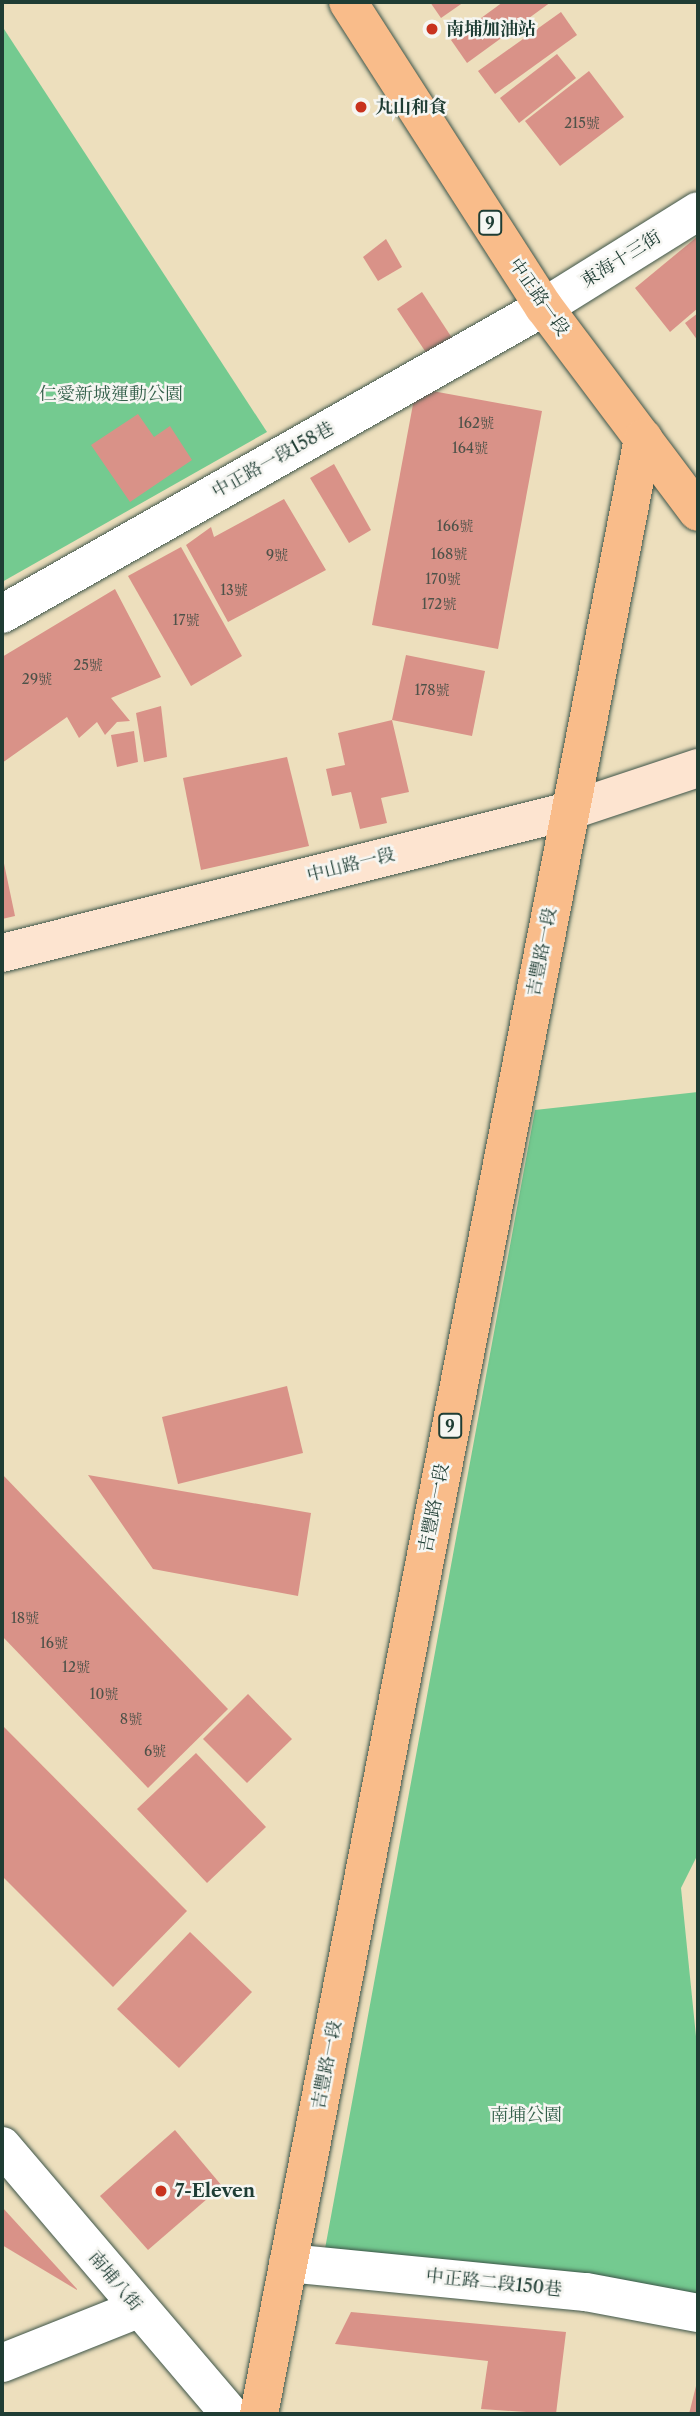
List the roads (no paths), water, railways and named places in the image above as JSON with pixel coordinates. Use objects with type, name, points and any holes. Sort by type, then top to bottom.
[{"type":"main road","name":"中正路一段","points":[[348,2],[544,307],[698,512]]},
{"type":"main road","name":"吉豐路一段","points":[[259,2414],[643,438]]},
{"type":"street","name":"東海十三街","points":[[544,307],[698,211]]},
{"type":"street","name":"中正路一段158巷","points":[[2,614],[544,307]]},
{"type":"street","name":"中山路一段","points":[[2,953],[569,811],[698,768]]},
{"type":"street","name":"南埔八街","points":[[2,2146],[230,2414]]},
{"type":"street","name":"中正路二段150巷","points":[[288,2263],[586,2292],[698,2313]]},
{"type":"street","points":[[2,2363],[138,2309]]},
{"type":"place","name":"南埔加油站","points":[[432,29]]},
{"type":"place","name":"丸山和食","points":[[361,107]]},
{"type":"place","name":"7-Eleven","points":[[161,2191]]},
{"type":"park label","name":"仁愛新城運動公園","points":[[111,394]]},
{"type":"park label","name":"南埔公園","points":[[526,2115]]}]
